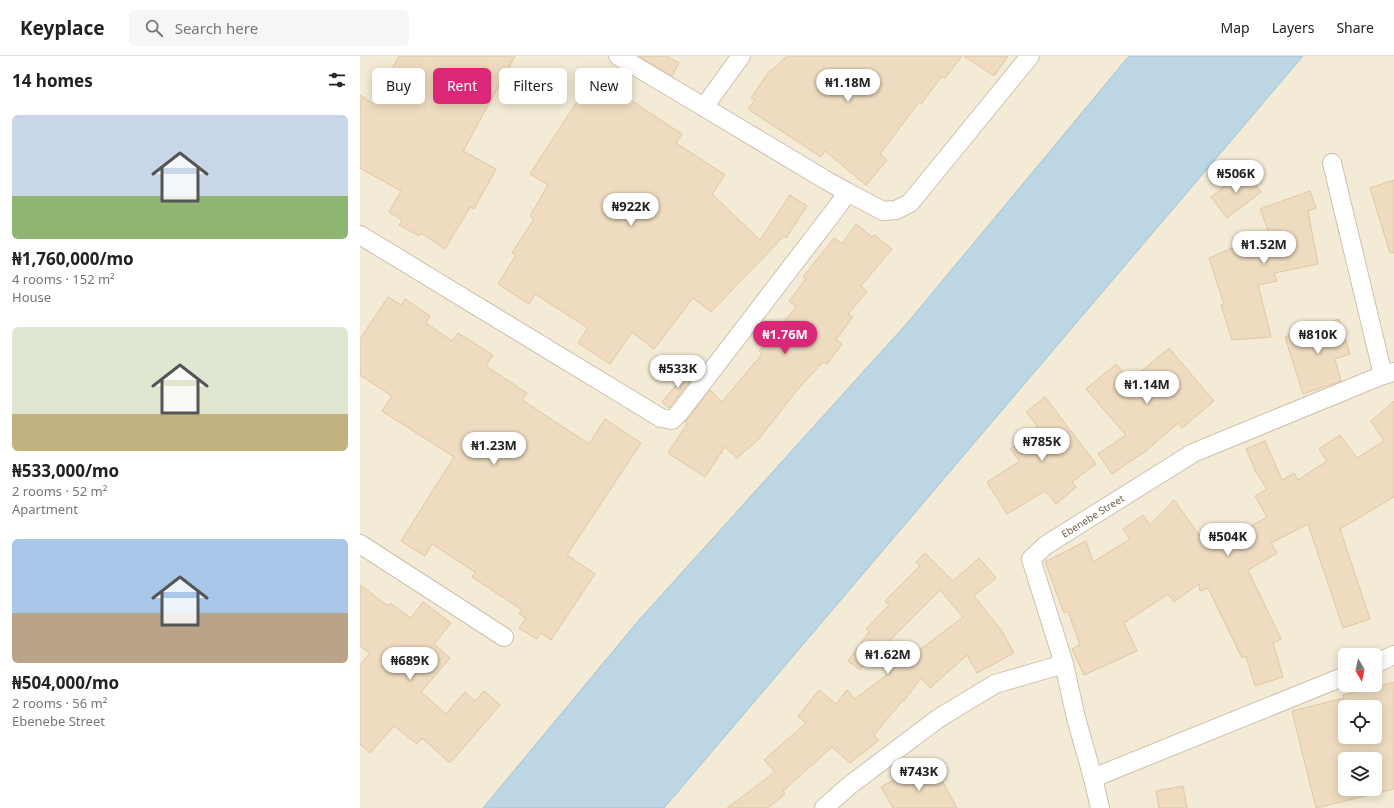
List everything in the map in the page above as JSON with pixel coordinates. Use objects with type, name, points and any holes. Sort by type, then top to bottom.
[{"type":"street","points":[[618,56],[824,179],[883,211],[896,210],[910,203],[1030,56]]},
{"type":"street","points":[[704,107],[741,56]]},
{"type":"street","points":[[1332,163],[1389,373]]},
{"type":"street","points":[[360,235],[662,418],[672,420],[680,412],[847,192]]},
{"type":"street","name":"Ebenebe Street","points":[[1100,808],[1076,718],[1064,664],[1030,559],[1046,545],[1192,453],[1389,373]]},
{"type":"street","points":[[360,544],[504,637]]},
{"type":"street","points":[[1382,661],[1394,655]]},
{"type":"street","points":[[824,808],[850,785],[938,718],[995,684],[1064,664]]},
{"type":"street","points":[[1093,778],[1338,679]]},
{"type":"shaded area","points":[[360,56],[1129,56],[909,321],[639,620],[483,808],[360,808]]},
{"type":"shaded area","points":[[1303,56],[1394,56],[1394,808],[664,808]]},
{"type":"water","points":[[1129,56],[1303,56],[664,808],[483,808],[639,620],[909,321]]},
{"type":"building","points":[[399,56],[515,56],[508,68],[499,68],[499,85],[491,100],[491,68],[433,68],[433,104],[489,104],[463,151],[496,169],[474,209],[470,207],[445,249],[421,233],[419,236],[399,225],[402,220],[389,212],[401,191],[360,168],[360,95],[372,104],[425,104],[425,68],[392,68]]},
{"type":"building","points":[[639,56],[666,56],[679,63],[672,76]]},
{"type":"building","points":[[787,56],[962,56],[945,78],[942,76],[921,104],[919,102],[880,154],[887,160],[866,185],[825,151],[821,157],[748,109],[755,100],[751,98],[770,70],[771,71]]},
{"type":"building","points":[[964,56],[1008,56],[994,76]]},
{"type":"building","points":[[632,101],[682,134],[676,143],[725,175],[712,194],[760,240],[790,195],[807,206],[786,238],[784,236],[711,312],[693,298],[654,349],[632,332],[610,364],[578,343],[588,328],[535,294],[529,304],[498,284],[516,255],[512,253],[534,219],[530,216],[548,185],[530,174],[576,104],[632,104]]},
{"type":"building","points":[[1244,171],[1261,192],[1227,218],[1211,197]]},
{"type":"building","points":[[1394,180],[1394,253],[1390,253],[1370,188]]},
{"type":"building","points":[[1310,191],[1316,208],[1308,211],[1318,264],[1274,273],[1277,281],[1258,285],[1271,337],[1232,340],[1221,305],[1224,304],[1209,258],[1269,232],[1260,209]]},
{"type":"building","points":[[856,224],[872,237],[874,235],[892,249],[861,286],[867,292],[848,314],[853,317],[836,340],[842,344],[827,364],[823,362],[797,390],[759,439],[737,458],[725,447],[705,477],[668,453],[687,424],[685,422],[710,390],[722,402],[762,354],[759,351],[796,307],[789,301],[806,279],[803,277],[834,238],[842,244]]},
{"type":"building","points":[[388,297],[401,305],[405,299],[430,316],[426,323],[452,341],[458,333],[493,355],[486,366],[527,393],[522,400],[589,444],[605,419],[641,443],[567,555],[595,574],[551,640],[541,633],[537,639],[519,628],[526,618],[519,614],[522,610],[472,577],[475,572],[432,544],[425,556],[401,541],[454,457],[382,411],[392,396],[360,375],[360,339]]},
{"type":"building","points":[[1339,319],[1350,354],[1335,359],[1341,381],[1303,394],[1285,337]]},
{"type":"building","points":[[1169,348],[1214,401],[1182,428],[1178,423],[1147,450],[1112,474],[1098,454],[1126,435],[1086,389],[1116,364],[1130,381]]},
{"type":"building","points":[[689,370],[695,375],[669,408],[662,402]]},
{"type":"building","points":[[1045,397],[1096,464],[1072,482],[1076,487],[1056,504],[1045,491],[1007,514],[987,482],[1020,461],[1010,449],[1038,427],[1026,412]]},
{"type":"building","points":[[1394,401],[1394,497],[1340,529],[1370,619],[1343,628],[1308,524],[1271,543],[1277,553],[1248,570],[1281,639],[1273,643],[1283,677],[1255,686],[1246,656],[1242,658],[1208,588],[1200,591],[1199,584],[1174,602],[1168,594],[1124,623],[1137,651],[1084,675],[1072,649],[1080,645],[1068,611],[1064,613],[1045,562],[1086,541],[1093,562],[1130,539],[1123,529],[1143,515],[1150,525],[1174,500],[1210,550],[1267,517],[1255,496],[1267,489],[1256,472],[1246,449],[1265,441],[1282,480],[1294,473],[1298,480],[1327,461],[1319,449],[1340,435],[1357,458],[1384,441],[1371,421]]},
{"type":"building","points":[[925,553],[953,581],[979,558],[996,578],[974,596],[1002,631],[1014,653],[977,673],[967,655],[930,688],[921,678],[904,701],[903,700],[874,735],[879,740],[850,763],[832,747],[783,791],[785,794],[768,808],[727,808],[775,772],[764,760],[806,723],[798,716],[819,690],[836,704],[847,690],[855,699],[963,617],[940,590],[860,670],[848,661],[869,632],[866,629],[889,605],[885,601],[920,566],[916,562]]},
{"type":"building","points":[[360,585],[388,606],[390,603],[411,618],[423,602],[451,623],[434,644],[450,658],[421,692],[446,714],[465,692],[475,701],[484,691],[500,705],[450,763],[422,738],[417,744],[394,726],[370,753],[360,744],[360,665],[370,653],[360,646]]},
{"type":"building","points":[[1394,682],[1394,789],[1382,792],[1382,752],[1338,752],[1338,796],[1365,796],[1316,808],[1292,711],[1344,698],[1343,695],[1355,692],[1382,692],[1382,685]]},
{"type":"building","points":[[935,768],[957,808],[893,808],[881,787],[905,774],[910,782]]},
{"type":"building","points":[[1183,786],[1187,808],[1159,808],[1156,791]]}]
